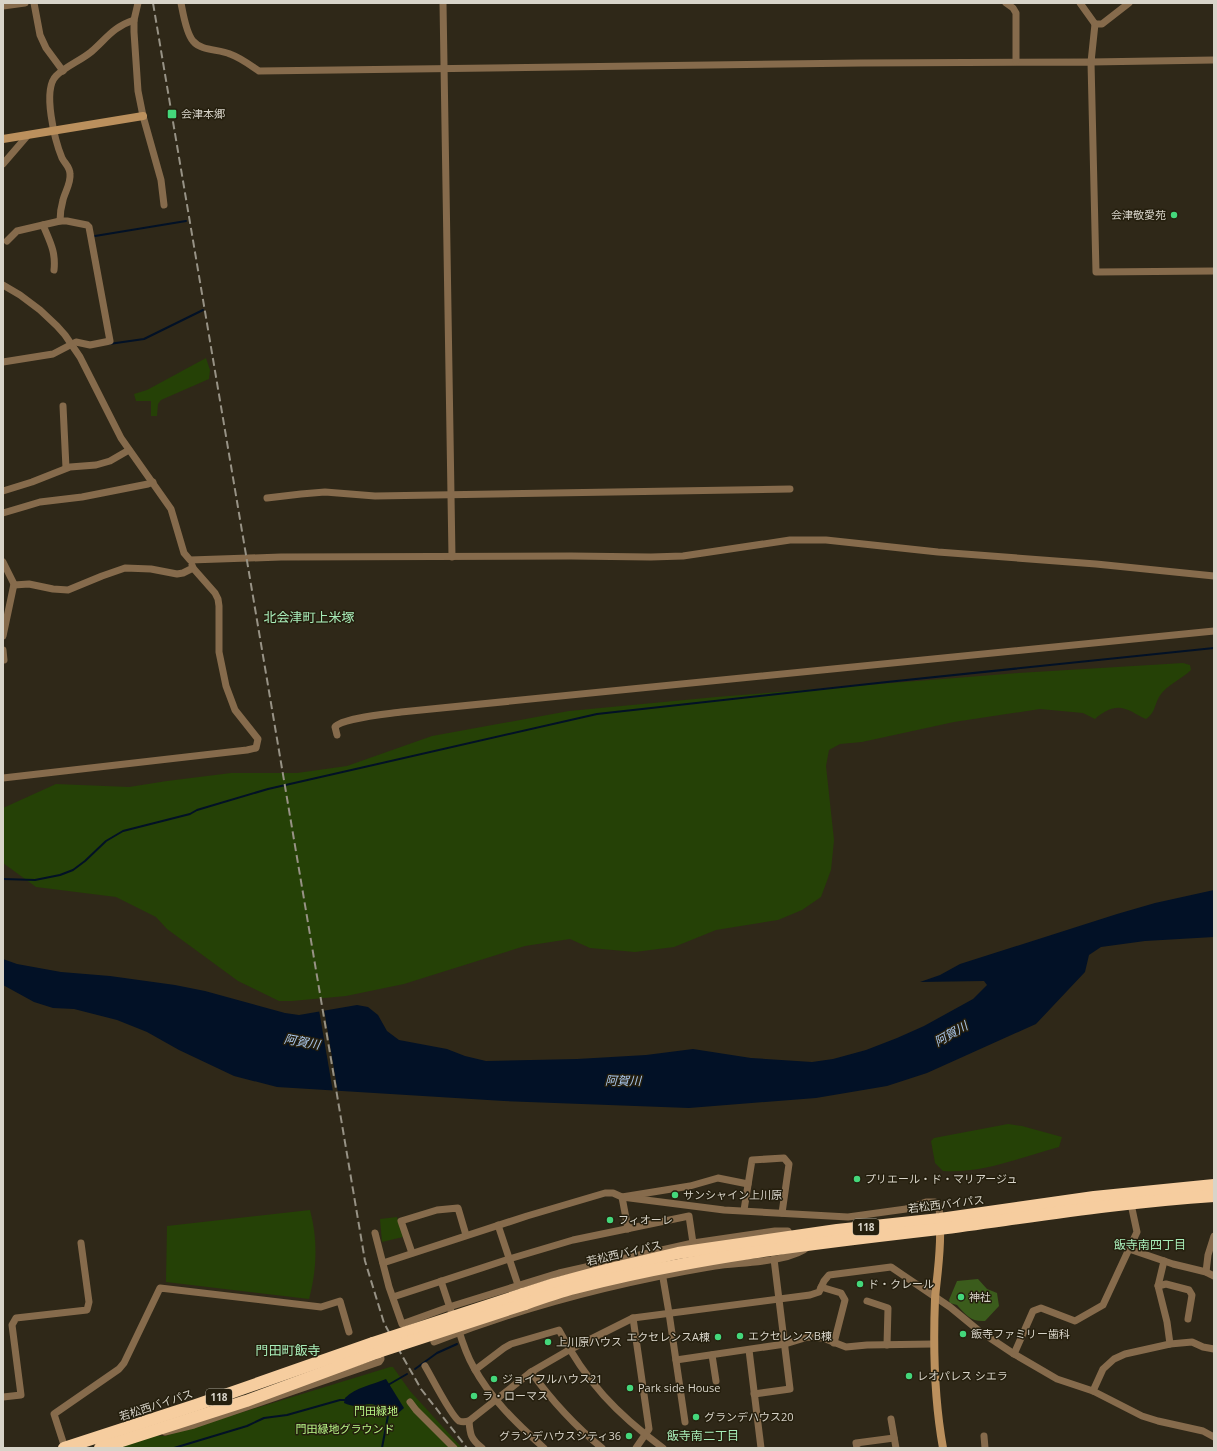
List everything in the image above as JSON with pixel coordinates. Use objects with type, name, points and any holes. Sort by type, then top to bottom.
[{"type":"highway","name":"若松西バイパス","points":[[521,1299],[725,1257],[940,1224],[1094,1197],[1214,1185]]},
{"type":"highway","name":"若松西バイパス","points":[[65,1448],[376,1348],[521,1299],[575,1278],[678,1253],[791,1238],[838,1230],[940,1224],[1214,1196]]},
{"type":"highway","name":"若松西バイパス","points":[[100,1448],[246,1401],[376,1348]]},
{"type":"street","points":[[3,6],[25,3]]},
{"type":"street","points":[[34,3],[40,36],[46,48],[63,71]]},
{"type":"street","points":[[138,3],[134,20],[138,91],[160,180],[164,205]]},
{"type":"street","points":[[181,3],[190,37],[194,43],[200,47],[229,53],[259,71],[1016,61],[1091,62],[1214,60]]},
{"type":"street","points":[[443,3],[452,557]]},
{"type":"street","points":[[1006,3],[1013,8],[1016,13],[1016,61]]},
{"type":"street","points":[[1080,3],[1095,24],[1091,62],[1096,272],[1214,271]]},
{"type":"street","points":[[1095,24],[1102,24],[1129,3]]},
{"type":"street","points":[[60,221],[62,201],[70,176],[69,169],[63,159],[54,131],[49,91],[51,84],[55,77],[91,52],[114,29],[134,20]]},
{"type":"street","points":[[3,139],[143,116]]},
{"type":"street","points":[[3,164],[28,135]]},
{"type":"street","points":[[3,362],[53,354],[76,342],[90,344],[110,341],[89,228],[87,225],[60,221],[17,231],[8,241]]},
{"type":"street","points":[[43,225],[53,250],[55,259],[54,270]]},
{"type":"street","points":[[3,285],[20,295],[40,310],[57,326],[71,344],[80,357],[120,438],[171,508],[184,553],[190,560],[193,568],[215,593],[218,599],[219,652],[226,686],[235,710],[258,740],[256,748],[247,750],[3,778]]},
{"type":"street","points":[[63,406],[66,468]]},
{"type":"street","points":[[3,491],[32,482],[66,468],[96,465],[110,461],[129,450]]},
{"type":"street","points":[[3,513],[40,502],[82,497],[153,482]]},
{"type":"street","points":[[267,498],[326,492],[369,496],[790,489]]},
{"type":"street","points":[[190,560],[280,556],[683,556],[790,540],[826,540],[938,552],[1098,564],[1214,576]]},
{"type":"street","points":[[3,562],[14,585],[3,636]]},
{"type":"street","points":[[14,585],[29,584],[53,589],[68,590],[125,568],[151,569],[178,574],[193,568]]},
{"type":"street","points":[[337,734],[335,727],[338,724],[362,718],[401,712],[1214,631]]},
{"type":"street","points":[[3,650],[4,660]]},
{"type":"street","points":[[744,1210],[752,1160],[784,1158],[789,1164],[782,1213]]},
{"type":"street","points":[[622,1197],[690,1186],[718,1178],[748,1184]]},
{"type":"street","points":[[382,1263],[466,1235],[605,1193],[613,1193],[622,1197],[724,1210],[848,1217],[906,1209],[929,1202],[935,1202],[938,1205],[940,1224],[935,1297],[934,1344],[936,1403],[943,1448]]},
{"type":"street","points":[[622,1197],[628,1229]]},
{"type":"street","points":[[1014,1354],[1033,1311],[1041,1308],[1075,1321],[1103,1305],[1137,1232],[1130,1204]]},
{"type":"street","points":[[688,1206],[693,1243]]},
{"type":"street","points":[[412,1253],[401,1220],[437,1210],[458,1208],[466,1235]]},
{"type":"street","points":[[393,1297],[509,1259],[573,1240],[689,1216]]},
{"type":"street","points":[[498,1225],[521,1299]]},
{"type":"street","points":[[434,1342],[459,1333],[521,1299],[559,1273],[693,1243],[775,1231],[788,1231],[791,1238]]},
{"type":"street","points":[[375,1233],[382,1263],[402,1324],[509,1288]]},
{"type":"street","points":[[1206,1272],[1208,1255],[1214,1236]]},
{"type":"street","points":[[3,1397],[21,1395],[12,1325],[16,1318],[87,1310],[89,1302],[81,1243]]},
{"type":"street","points":[[509,1288],[521,1299],[560,1300],[656,1276],[726,1264],[774,1259],[800,1253],[810,1244]]},
{"type":"street","points":[[1129,1249],[1164,1261],[1206,1272],[1214,1276]]},
{"type":"street","points":[[754,1394],[790,1389],[774,1259]]},
{"type":"street","points":[[1164,1261],[1158,1286],[1170,1344]]},
{"type":"street","points":[[425,1366],[444,1400],[458,1420],[464,1422],[468,1421],[531,1372],[569,1350],[633,1318],[817,1294],[829,1275],[891,1267],[935,1297],[978,1330],[1014,1354],[1057,1379],[1093,1391],[1142,1416],[1203,1431],[1214,1437]]},
{"type":"street","points":[[663,1278],[685,1422]]},
{"type":"street","points":[[441,1281],[449,1307],[475,1370],[495,1399],[517,1423],[544,1448]]},
{"type":"street","points":[[1158,1286],[1166,1284],[1189,1290],[1192,1296],[1188,1319]]},
{"type":"street","points":[[821,1287],[841,1293],[845,1300],[834,1343]]},
{"type":"street","points":[[65,1448],[54,1414],[119,1369],[124,1363],[160,1288],[321,1307],[340,1301],[350,1332]]},
{"type":"street","points":[[509,1288],[521,1299]]},
{"type":"street","points":[[867,1301],[888,1308],[887,1345]]},
{"type":"street","points":[[633,1318],[649,1430],[636,1448]]},
{"type":"street","points":[[475,1370],[511,1344],[559,1330],[569,1350],[595,1387],[614,1408],[645,1435],[663,1448]]},
{"type":"street","points":[[676,1360],[785,1344],[808,1336],[823,1338],[846,1347],[934,1344]]},
{"type":"street","points":[[126,1428],[134,1422],[372,1338],[376,1340],[381,1359],[379,1362],[194,1425],[169,1432],[151,1432]]},
{"type":"street","points":[[1093,1391],[1103,1369],[1114,1359],[1125,1354],[1170,1344],[1192,1342],[1203,1347],[1214,1349]]},
{"type":"street","points":[[749,1350],[761,1448]]},
{"type":"street","points":[[712,1355],[716,1381]]},
{"type":"street","points":[[531,1372],[570,1420],[602,1448]]},
{"type":"street","points":[[410,1402],[454,1448]]},
{"type":"street","points":[[891,1419],[896,1448]]},
{"type":"street","points":[[468,1421],[470,1436],[482,1448]]},
{"type":"street","points":[[984,1436],[985,1448]]},
{"type":"street","points":[[857,1448],[856,1443],[894,1438]]},
{"type":"green space","points":[[206,358],[210,370],[209,379],[161,400],[158,404],[157,416],[151,416],[151,401],[136,401],[134,394],[147,390]]},
{"type":"green space","points":[[1183,663],[1190,665],[1191,670],[1170,685],[1162,693],[1157,700],[1153,712],[1146,719],[1121,708],[1109,710],[1095,719],[1083,713],[1040,709],[954,722],[862,742],[840,744],[829,750],[826,766],[834,840],[831,870],[821,897],[802,910],[778,920],[716,930],[674,947],[635,952],[590,948],[570,939],[525,946],[404,984],[346,996],[279,1001],[238,981],[167,929],[156,917],[116,897],[36,887],[3,863],[3,808],[56,784],[129,787],[231,773],[297,773],[347,766],[432,736],[569,711],[716,697],[1018,673]]},
{"type":"green space","points":[[1008,1124],[1022,1126],[1062,1137],[1059,1147],[1002,1164],[972,1170],[943,1171],[935,1163],[931,1141],[934,1138]]},
{"type":"green space","points":[[310,1210],[313,1221],[316,1254],[314,1277],[309,1299],[166,1282],[167,1226]]},
{"type":"green space","points":[[397,1217],[403,1237],[382,1242],[380,1219]]},
{"type":"green space","points":[[978,1279],[987,1289],[997,1293],[999,1306],[985,1321],[972,1319],[957,1305],[950,1303],[949,1300],[957,1281]]},
{"type":"green space","name":"門田緑地","points":[[393,1367],[410,1391],[462,1448],[107,1448],[148,1435],[165,1436]]},
{"type":"water","name":"阿賀川","points":[[1214,890],[1214,937],[1145,941],[1101,947],[1089,955],[1085,972],[1036,1024],[927,1073],[887,1086],[816,1098],[689,1108],[504,1101],[277,1087],[234,1076],[179,1050],[147,1032],[117,1020],[74,1009],[53,1008],[34,1002],[3,985],[3,959],[17,964],[61,972],[110,976],[175,985],[205,991],[285,1013],[299,1015],[357,1005],[368,1007],[378,1015],[387,1031],[399,1040],[447,1049],[465,1056],[486,1061],[577,1059],[646,1055],[693,1049],[751,1058],[812,1062],[833,1059],[866,1050],[897,1038],[924,1026],[973,999],[987,985],[984,981],[920,982],[940,975],[960,964],[1117,914],[1155,903]]},
{"type":"water","points":[[386,1379],[404,1408],[395,1416],[376,1405],[369,1404],[356,1406],[344,1403],[345,1398],[354,1391]]},
{"type":"pier","points":[[324,1009],[338,1093],[333,1092],[319,1010]]},
{"type":"waterway","points":[[95,236],[186,221]]},
{"type":"waterway","points":[[109,344],[144,339],[203,310]]},
{"type":"waterway","points":[[3,879],[35,880],[60,875],[73,870],[106,841],[123,831],[190,814],[197,810],[268,789],[597,714],[1214,648]]},
{"type":"waterway","points":[[415,1369],[437,1353],[457,1344]]},
{"type":"waterway","points":[[388,1385],[407,1374]]},
{"type":"waterway","points":[[174,1448],[247,1426],[264,1418],[287,1415],[340,1400],[346,1400]]},
{"type":"waterway","points":[[382,1448],[389,1410]]},
{"type":"railway","points":[[153,3],[365,1261],[384,1323],[391,1336],[421,1389],[467,1448]]},
{"type":"place","name":"会津本郷","points":[[172,114]]},
{"type":"place","name":"会津敬愛苑","points":[[1174,215]]},
{"type":"place","name":"プリエール・ド・マリアージュ","points":[[857,1179]]},
{"type":"place","name":"サンシャイン上川原","points":[[675,1195]]},
{"type":"place","name":"フィオーレ","points":[[610,1220]]},
{"type":"place","name":"ド・クレール","points":[[860,1284]]},
{"type":"place","name":"神社","points":[[961,1297]]},
{"type":"place","name":"飯寺ファミリー歯科","points":[[963,1334]]},
{"type":"place","name":"エクセレンスB棟","points":[[740,1336]]},
{"type":"place","name":"エクセレンスA棟","points":[[718,1337]]},
{"type":"place","name":"上川原ハウス","points":[[548,1342]]},
{"type":"place","name":"レオパレス シエラ","points":[[909,1376]]},
{"type":"place","name":"ジョイフルハウス21","points":[[494,1379]]},
{"type":"place","name":"Park side House","points":[[630,1388]]},
{"type":"place","name":"ラ・ローマス","points":[[474,1396]]},
{"type":"place","name":"グランデハウス20","points":[[696,1417]]},
{"type":"place","name":"グランデハウスシティ36","points":[[629,1436]]},
{"type":"district","name":"北会津町上米塚","points":[[309,617]]},
{"type":"district","name":"飯寺南四丁目","points":[[1150,1245]]},
{"type":"district","name":"門田町飯寺","points":[[288,1350]]},
{"type":"district","name":"飯寺南二丁目","points":[[703,1436]]},
{"type":"park label","name":"門田緑地グラウンド","points":[[345,1429]]}]
